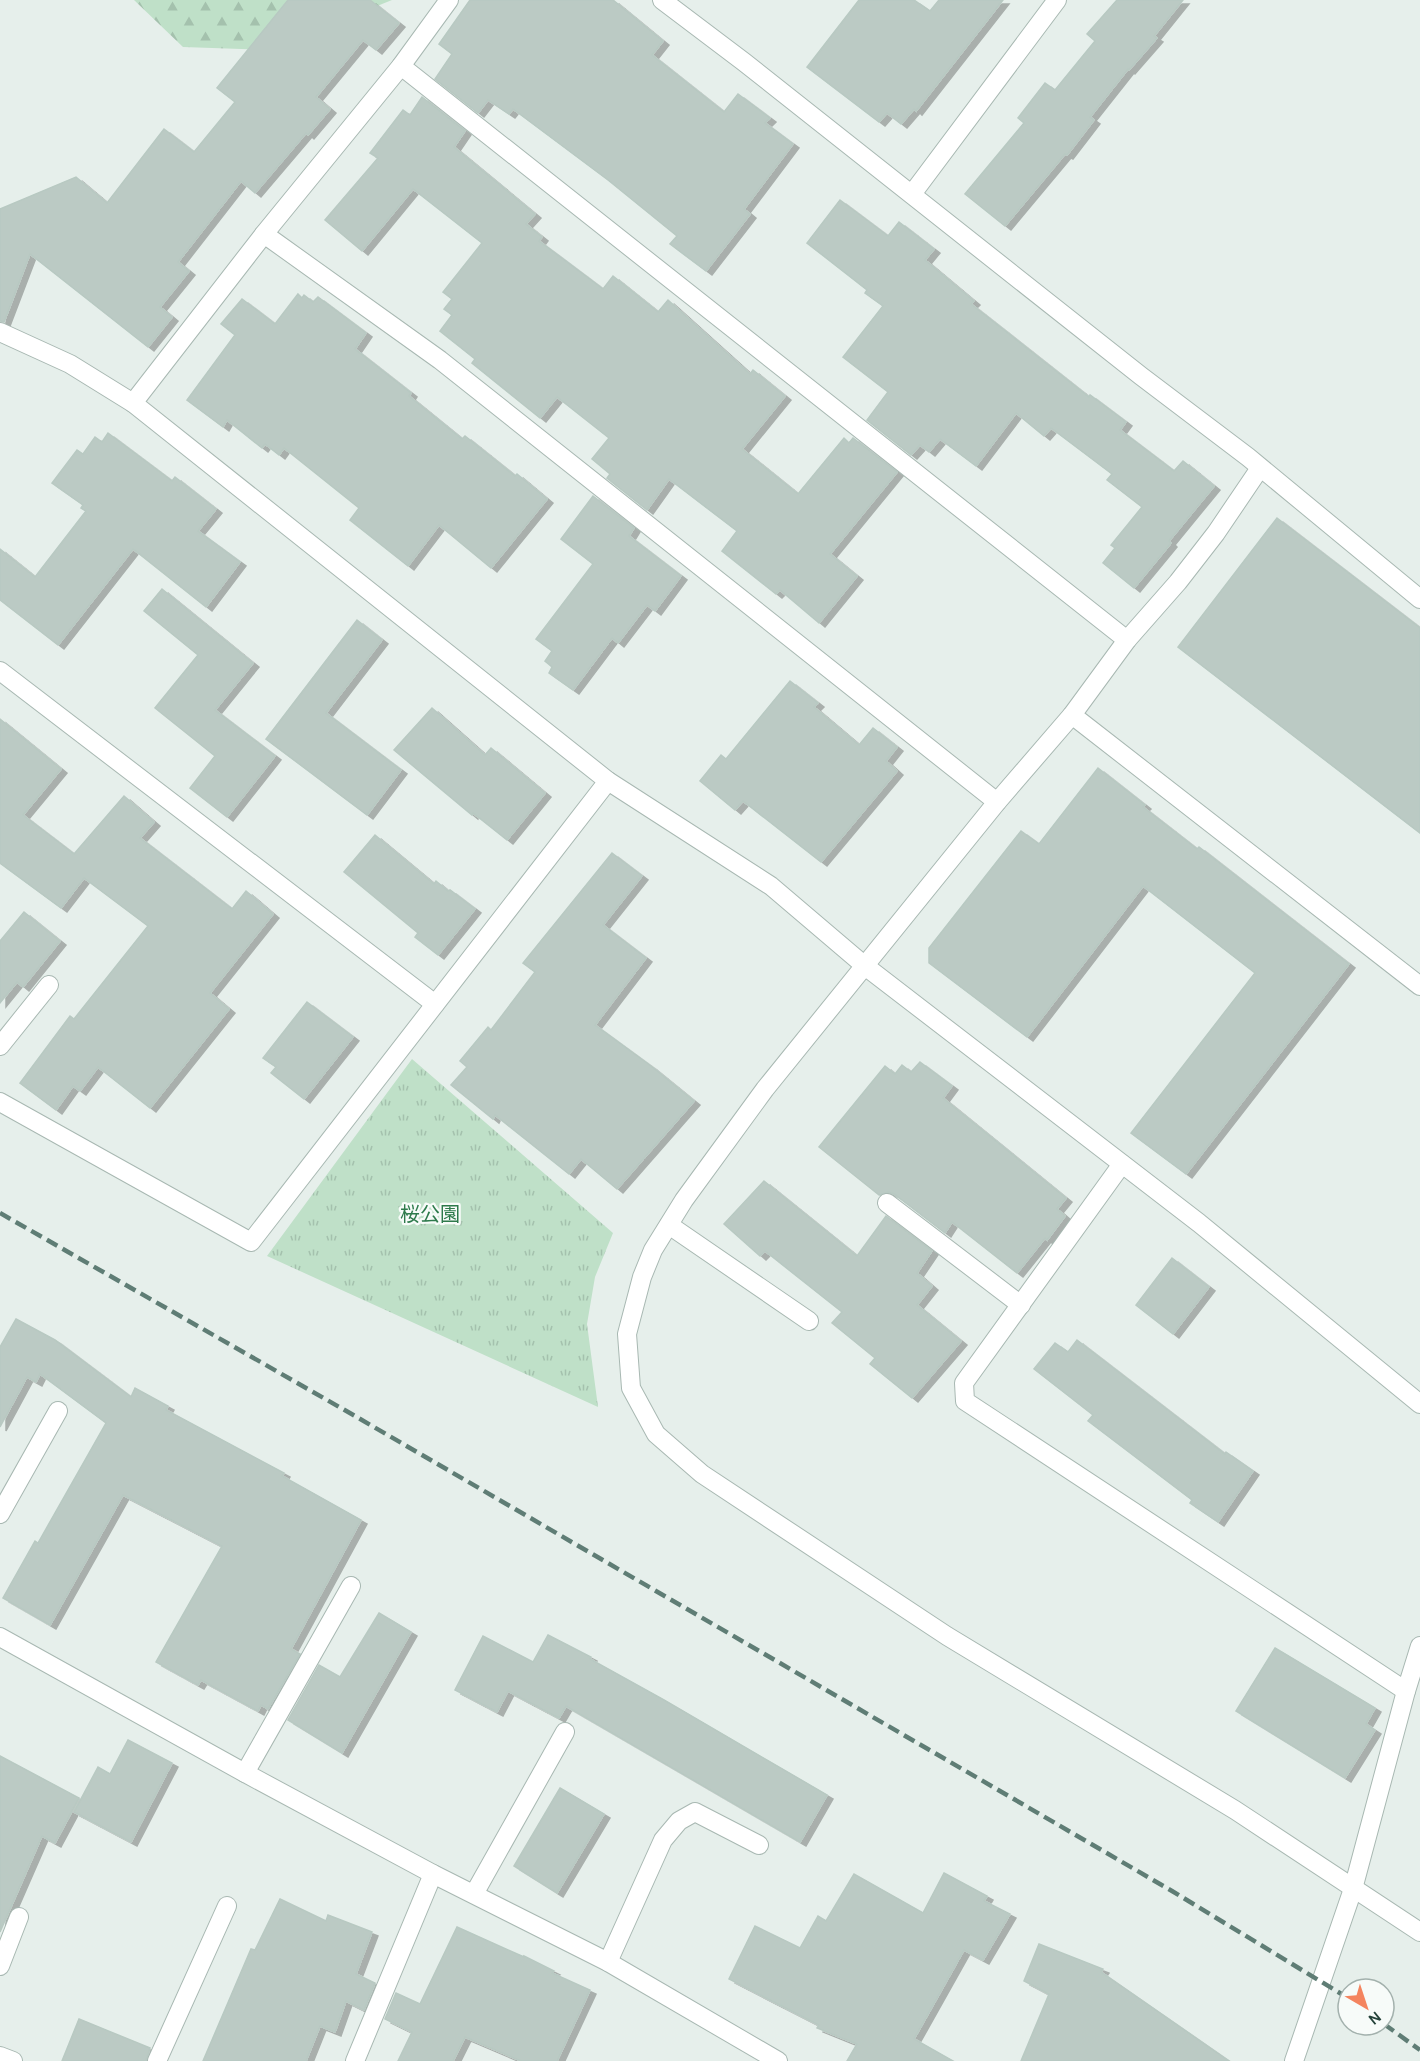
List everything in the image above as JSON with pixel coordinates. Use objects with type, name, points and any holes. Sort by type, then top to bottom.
[{"type":"street","points":[[133,403],[264,234],[401,66],[449,0]]},
{"type":"street","points":[[662,0],[1260,468],[1420,598]]},
{"type":"street","points":[[912,194],[1057,0]]},
{"type":"street","points":[[401,66],[1127,640]]},
{"type":"street","points":[[264,234],[440,360],[997,802]]},
{"type":"street","points":[[0,332],[70,364],[133,403],[608,781],[771,886],[865,966],[1199,1223],[1420,1404]]},
{"type":"street","points":[[1260,468],[1216,533],[1178,582],[1127,640],[1072,715],[997,802],[765,1089],[684,1200],[653,1250],[642,1277],[627,1334],[631,1388],[656,1434],[702,1474],[947,1636],[1235,1810],[1420,1932]]},
{"type":"street","points":[[0,670],[435,1004]]},
{"type":"street","points":[[1072,715],[1420,986]]},
{"type":"street","points":[[0,1102],[251,1242],[608,781]]},
{"type":"street","points":[[0,1046],[50,985]]},
{"type":"street","points":[[1122,1164],[964,1383],[965,1401],[1406,1691]]},
{"type":"street","points":[[887,1203],[1021,1305]]},
{"type":"street","points":[[669,1225],[809,1321]]},
{"type":"street","points":[[0,1515],[58,1411]]},
{"type":"street","points":[[245,1773],[351,1586]]},
{"type":"street","points":[[0,1637],[433,1874],[608,1962],[778,2061]]},
{"type":"street","points":[[1294,2061],[1353,1889],[1420,1646]]},
{"type":"street","points":[[474,1894],[565,1732]]},
{"type":"street","points":[[608,1962],[663,1840],[679,1821],[694,1812],[759,1845]]},
{"type":"street","points":[[355,2061],[433,1874]]},
{"type":"street","points":[[157,2061],[227,1906]]},
{"type":"street","points":[[0,1966],[19,1917]]},
{"type":"street","points":[[0,2056],[13,2061]]},
{"type":"green space","points":[[134,0],[392,0],[268,50],[183,47]]},
{"type":"green space","name":"桜公園","points":[[412,1059],[613,1233],[595,1277],[587,1324],[598,1407],[267,1256]]},
{"type":"building","points":[[288,0],[370,0],[399,23],[376,50],[363,40],[316,97],[330,109],[308,135],[306,133],[255,193],[241,181],[178,262],[189,271],[160,307],[172,317],[148,347],[30,254],[4,322],[0,321],[0,209],[76,177],[107,203],[164,129],[194,152],[235,102],[217,88]]},
{"type":"building","points":[[470,0],[613,0],[663,41],[652,55],[724,112],[738,94],[770,118],[765,123],[793,144],[744,209],[750,214],[706,271],[670,244],[677,236],[608,180],[513,109],[509,114],[488,100],[478,113],[435,79],[452,54],[439,44]]},
{"type":"building","points":[[859,0],[914,0],[930,11],[939,0],[1003,0],[916,111],[914,109],[901,124],[887,113],[879,122],[807,67]]},
{"type":"building","points":[[1117,0],[1183,0],[1154,36],[1157,38],[1128,69],[1090,117],[1094,120],[1067,155],[1065,154],[1005,226],[965,194],[1024,123],[1018,118],[1045,83],[1055,90],[1095,41],[1087,34]]},
{"type":"building","points":[[422,97],[465,131],[454,147],[535,214],[526,224],[542,237],[539,241],[603,289],[613,276],[658,312],[668,300],[750,374],[753,370],[785,396],[742,449],[798,494],[844,438],[849,443],[853,438],[897,472],[830,554],[857,576],[819,623],[780,590],[776,594],[722,551],[737,531],[669,479],[647,510],[607,478],[610,474],[592,459],[609,438],[557,397],[540,418],[472,363],[475,359],[440,331],[452,315],[444,309],[452,299],[443,292],[482,243],[413,189],[362,251],[325,220],[378,158],[370,153],[403,110],[410,115]]},
{"type":"building","points":[[840,200],[888,236],[899,222],[934,249],[925,260],[974,301],[971,304],[1089,397],[1090,395],[1126,422],[1120,430],[1174,471],[1183,461],[1214,486],[1134,588],[1103,563],[1115,548],[1111,545],[1142,507],[1107,480],[1112,474],[1051,428],[1044,436],[1016,413],[976,466],[940,439],[929,452],[920,445],[911,455],[867,420],[888,392],[843,357],[883,306],[865,293],[867,290],[807,243]]},
{"type":"building","points":[[298,294],[302,298],[304,295],[313,302],[318,297],[366,333],[355,349],[411,393],[409,396],[462,439],[465,436],[547,499],[491,568],[439,525],[408,566],[350,520],[359,508],[284,448],[279,455],[265,444],[262,448],[227,420],[223,427],[187,400],[235,335],[221,324],[242,299],[275,324]]},
{"type":"building","points":[[108,433],[172,481],[175,477],[216,509],[198,531],[240,562],[206,607],[133,549],[58,645],[0,600],[0,549],[35,577],[86,511],[81,508],[83,505],[52,483],[77,450],[83,454],[95,437],[102,442]]},
{"type":"building","points":[[593,496],[634,528],[629,536],[681,576],[655,611],[647,605],[618,643],[612,638],[573,690],[549,673],[552,667],[545,661],[552,651],[536,639],[593,564],[561,539]]},
{"type":"building","points":[[1277,518],[1420,628],[1420,833],[1178,647]]},
{"type":"building","points":[[162,589],[253,663],[215,710],[275,756],[227,817],[190,788],[215,756],[155,708],[198,655],[144,611]]},
{"type":"building","points":[[357,620],[382,640],[326,713],[401,770],[367,815],[266,739]]},
{"type":"building","points":[[790,681],[818,703],[814,707],[859,745],[873,728],[897,747],[886,761],[897,771],[821,862],[743,801],[735,810],[700,781],[721,755],[726,759]]},
{"type":"building","points":[[432,708],[485,755],[491,748],[545,793],[507,840],[473,813],[472,815],[394,750]]},
{"type":"building","points":[[0,719],[61,769],[23,815],[74,854],[124,796],[154,822],[140,838],[232,909],[246,891],[273,914],[210,993],[229,1009],[150,1108],[98,1067],[80,1091],[73,1086],[56,1110],[20,1083],[70,1016],[74,1019],[148,926],[84,878],[61,908],[0,863]]},
{"type":"building","points":[[1098,768],[1145,805],[1143,807],[1197,849],[1199,847],[1349,964],[1186,1174],[1131,1133],[1255,973],[1143,886],[1027,1037],[929,963],[929,948],[1021,831],[1039,844]]},
{"type":"building","points":[[375,835],[434,884],[436,881],[475,909],[438,955],[415,937],[418,933],[344,872]]},
{"type":"building","points":[[612,853],[642,876],[603,925],[646,958],[595,1025],[694,1101],[617,1189],[581,1159],[569,1174],[495,1115],[493,1119],[451,1085],[467,1067],[460,1061],[488,1027],[491,1030],[535,972],[523,963]]},
{"type":"building","points":[[24,912],[60,941],[23,987],[17,982],[0,1003],[0,941]]},
{"type":"building","points":[[307,1002],[353,1037],[304,1099],[271,1073],[276,1067],[263,1058]]},
{"type":"building","points":[[920,1062],[952,1086],[943,1098],[1066,1198],[1057,1209],[1065,1216],[1017,1273],[952,1222],[945,1233],[894,1194],[888,1192],[879,1195],[819,1147],[885,1066],[895,1074],[902,1065],[911,1072]]},
{"type":"building","points":[[764,1181],[857,1256],[886,1216],[932,1251],[917,1273],[932,1286],[917,1305],[961,1341],[912,1398],[870,1364],[875,1358],[832,1323],[842,1312],[765,1251],[760,1256],[724,1224]]},
{"type":"building","points":[[1172,1258],[1209,1287],[1173,1334],[1136,1305]]},
{"type":"building","points":[[16,1319],[55,1340],[131,1397],[135,1388],[168,1406],[166,1410],[284,1473],[282,1476],[361,1520],[291,1649],[300,1654],[268,1709],[261,1705],[258,1711],[201,1680],[198,1685],[156,1662],[222,1546],[123,1495],[50,1625],[3,1598],[35,1541],[38,1543],[106,1423],[40,1374],[36,1382],[27,1377],[0,1427],[0,1347]]},
{"type":"building","points":[[1077,1340],[1225,1454],[1226,1452],[1253,1471],[1218,1522],[1190,1503],[1192,1500],[1088,1421],[1093,1415],[1034,1369],[1055,1343],[1068,1352]]},
{"type":"building","points":[[379,1613],[411,1632],[342,1753],[288,1720],[319,1665],[340,1677]]},
{"type":"building","points":[[548,1635],[591,1657],[590,1659],[827,1795],[800,1842],[566,1706],[559,1718],[508,1691],[497,1712],[455,1690],[483,1636],[533,1662]]},
{"type":"building","points":[[1275,1648],[1375,1708],[1366,1724],[1375,1730],[1345,1778],[1236,1711]]},
{"type":"building","points":[[128,1740],[172,1763],[131,1842],[74,1812],[98,1767],[110,1774]]},
{"type":"building","points":[[0,1756],[79,1798],[55,1843],[42,1836],[0,1932]]},
{"type":"building","points":[[560,1788],[604,1814],[557,1893],[514,1866]]},
{"type":"building","points":[[944,1873],[987,1896],[984,1901],[1010,1914],[983,1960],[964,1950],[914,2039],[953,2061],[847,2061],[857,2044],[817,2028],[819,2025],[729,1979],[755,1926],[800,1948],[818,1916],[826,1921],[854,1874],[923,1913]]},
{"type":"building","points":[[280,1899],[326,1921],[328,1915],[372,1932],[356,1974],[375,1983],[364,2010],[346,2001],[335,2032],[320,2026],[306,2061],[203,2061],[251,1949],[255,1950]]},
{"type":"building","points":[[457,1927],[524,1956],[554,1971],[552,1973],[590,1990],[557,2061],[521,2061],[465,2037],[453,2061],[398,2061],[412,2032],[385,2019],[396,1993],[420,2004]]},
{"type":"building","points":[[1039,1944],[1103,1969],[1101,1972],[1229,2061],[1021,2061],[1049,1994],[1024,1981]]},
{"type":"building","points":[[79,2019],[150,2048],[146,2061],[62,2061]]},
{"type":"railway","points":[[0,1213],[355,1416],[1172,1891],[1336,1991]]},
{"type":"railway","points":[[1396,2033],[1420,2050]]}]
